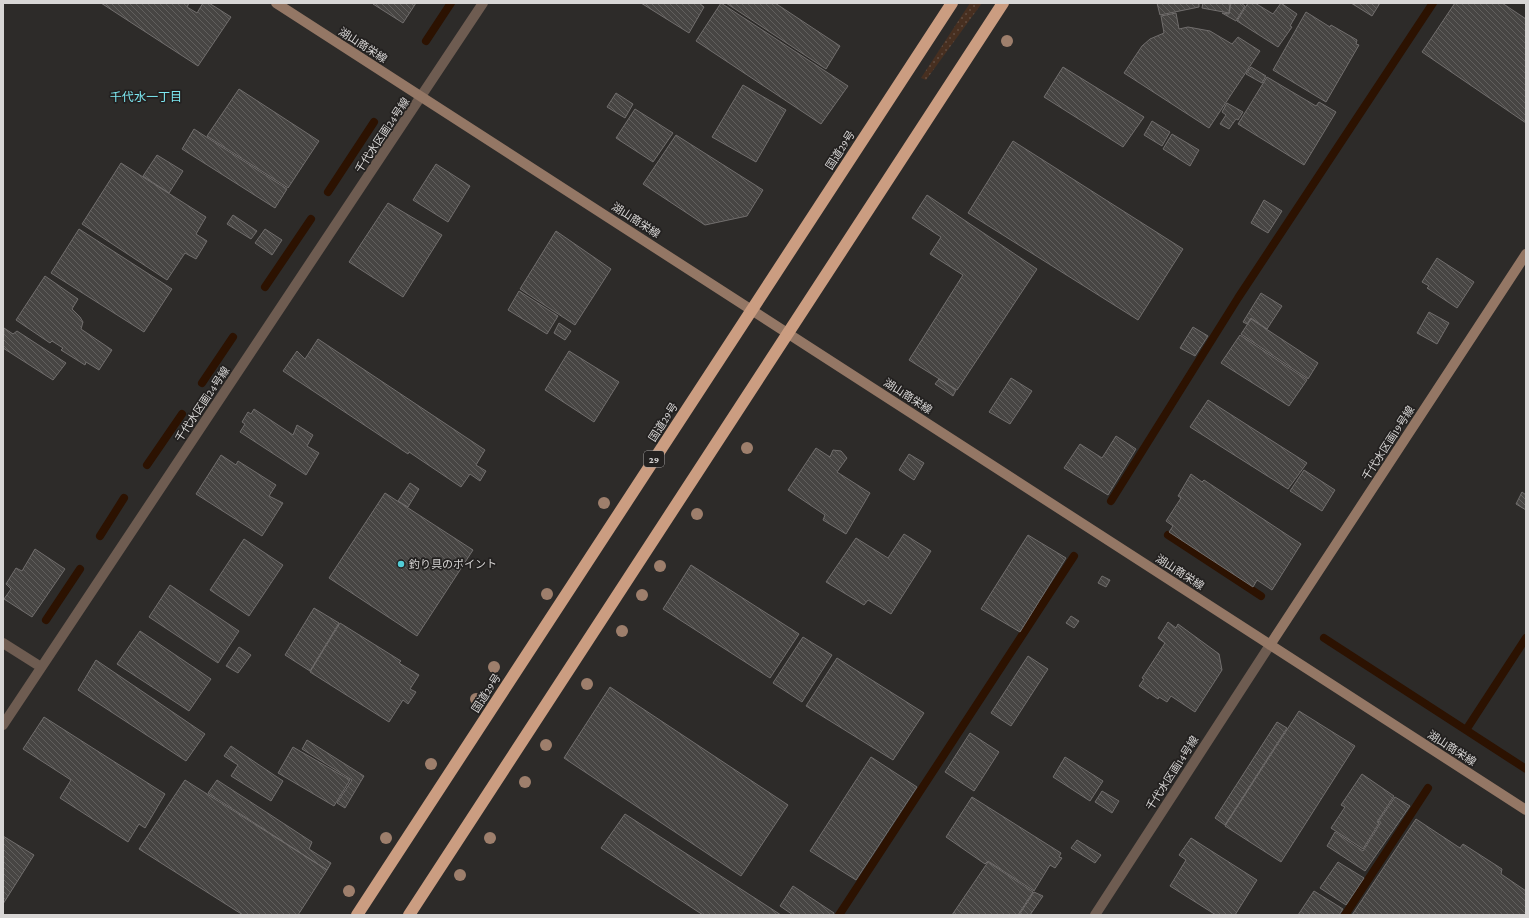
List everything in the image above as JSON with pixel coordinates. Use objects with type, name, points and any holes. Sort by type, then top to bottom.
[{"type":"highway","name":"国道29号","points":[[357,915],[952,3]]},
{"type":"highway","points":[[409,915],[1003,3]]},
{"type":"street","name":"湖山商栄線","points":[[276,3],[1526,810]]},
{"type":"street","name":"千代水区画24号線","points":[[3,725],[483,3]]},
{"type":"street","name":"千代水区画19号線","points":[[1270,645],[1526,254]]},
{"type":"street","points":[[3,643],[41,668]]},
{"type":"street","name":"千代水区画14号線","points":[[1095,915],[1270,645]]},
{"type":"shaded area","points":[[970,3],[982,3],[926,80],[921,78]]},
{"type":"building","points":[[101,3],[189,3],[187,7],[197,13],[203,3],[209,3],[231,17],[198,66]]},
{"type":"building","points":[[416,3],[403,23],[373,4]]},
{"type":"building","points":[[641,3],[699,3],[704,7],[689,33]]},
{"type":"building","points":[[721,3],[848,86],[821,124],[696,41]]},
{"type":"building","points":[[726,3],[775,3],[840,46],[826,69]]},
{"type":"building","points":[[1157,3],[1199,3],[1199,7],[1160,15]]},
{"type":"building","points":[[1203,3],[1230,3],[1229,13],[1202,8]]},
{"type":"building","points":[[1231,3],[1241,3],[1245,6],[1236,21],[1222,13],[1229,14]]},
{"type":"building","points":[[1248,3],[1255,3],[1273,14],[1281,3],[1297,14],[1290,26],[1292,27],[1278,47],[1237,21]]},
{"type":"building","points":[[1351,3],[1380,3],[1372,16]]},
{"type":"building","points":[[1455,3],[1502,3],[1526,19],[1526,123],[1422,52]]},
{"type":"building","points":[[1306,12],[1330,27],[1331,25],[1357,40],[1356,44],[1359,45],[1326,102],[1273,70]]},
{"type":"building","points":[[1176,13],[1179,29],[1188,27],[1210,31],[1232,44],[1238,37],[1260,51],[1209,128],[1124,73],[1142,46],[1150,39],[1164,33],[1161,16]]},
{"type":"building","points":[[1063,67],[1144,117],[1123,147],[1044,97]]},
{"type":"building","points":[[1251,67],[1266,76],[1262,83],[1246,74]]},
{"type":"building","points":[[1267,77],[1316,106],[1319,102],[1336,112],[1304,165],[1238,124]]},
{"type":"building","points":[[743,85],[786,110],[756,162],[712,137]]},
{"type":"building","points":[[239,89],[319,141],[288,188],[207,136]]},
{"type":"building","points":[[616,93],[633,104],[625,118],[607,107]]},
{"type":"building","points":[[1227,103],[1243,112],[1238,120],[1236,119],[1229,129],[1220,124],[1226,115],[1222,112]]},
{"type":"building","points":[[635,109],[673,133],[653,162],[616,138]]},
{"type":"building","points":[[1152,121],[1170,132],[1162,146],[1144,135]]},
{"type":"building","points":[[194,129],[287,189],[275,208],[182,149]]},
{"type":"building","points":[[1172,134],[1199,150],[1190,166],[1163,149]]},
{"type":"building","points":[[676,135],[763,190],[747,216],[705,225],[643,184]]},
{"type":"building","points":[[1013,141],[1183,249],[1138,320],[968,213]]},
{"type":"building","points":[[157,155],[183,171],[169,193],[143,176]]},
{"type":"building","points":[[121,163],[206,217],[196,234],[207,241],[196,259],[185,253],[167,280],[82,224]]},
{"type":"building","points":[[436,164],[470,186],[448,222],[413,200]]},
{"type":"building","points":[[927,195],[1037,269],[957,390],[909,360],[963,275],[930,254],[941,237],[912,218]]},
{"type":"building","points":[[1264,200],[1282,211],[1268,233],[1251,223]]},
{"type":"building","points":[[388,203],[442,235],[403,297],[349,262]]},
{"type":"building","points":[[233,215],[257,231],[251,239],[227,224]]},
{"type":"building","points":[[79,229],[172,289],[144,332],[51,273]]},
{"type":"building","points":[[265,229],[282,240],[272,255],[255,243]]},
{"type":"building","points":[[556,231],[611,269],[575,325],[520,289]]},
{"type":"building","points":[[1437,258],[1474,282],[1457,308],[1427,288],[1429,286],[1422,282]]},
{"type":"building","points":[[45,276],[78,299],[72,309],[83,322],[81,329],[112,350],[99,370],[86,362],[85,365],[61,350],[63,348],[52,341],[50,343],[16,320]]},
{"type":"building","points":[[519,291],[558,316],[547,334],[508,310]]},
{"type":"building","points":[[1261,293],[1282,306],[1267,329],[1251,318],[1247,324],[1243,322]]},
{"type":"building","points":[[1429,312],[1449,323],[1437,344],[1417,333]]},
{"type":"building","points":[[1251,319],[1318,363],[1308,379],[1241,334]]},
{"type":"building","points":[[559,323],[571,331],[565,340],[554,333]]},
{"type":"building","points":[[1193,327],[1208,336],[1195,356],[1180,348]]},
{"type":"building","points":[[4,328],[13,334],[17,331],[66,363],[53,380],[3,348]]},
{"type":"building","points":[[1240,335],[1307,380],[1289,406],[1221,363]]},
{"type":"building","points":[[318,339],[485,450],[476,465],[486,471],[480,481],[470,474],[461,487],[409,452],[408,454],[283,371],[297,351],[305,359]]},
{"type":"building","points":[[569,351],[619,382],[594,422],[545,390]]},
{"type":"building","points":[[1011,378],[1032,391],[1010,424],[989,412]]},
{"type":"building","points":[[939,379],[956,390],[953,396],[935,384]]},
{"type":"building","points":[[1208,400],[1307,463],[1288,489],[1190,427]]},
{"type":"building","points":[[254,409],[293,435],[297,425],[313,435],[307,446],[319,453],[306,475],[240,432],[245,424],[242,422],[248,412],[251,414]]},
{"type":"building","points":[[1116,436],[1136,449],[1108,495],[1064,468],[1080,444],[1102,458]]},
{"type":"building","points":[[816,448],[830,457],[833,450],[841,451],[847,458],[837,472],[870,493],[846,534],[823,520],[825,515],[788,490]]},
{"type":"building","points":[[909,454],[924,463],[914,480],[899,470]]},
{"type":"building","points":[[221,455],[236,465],[238,461],[276,485],[269,496],[283,503],[262,536],[196,494]]},
{"type":"building","points":[[1304,470],[1335,490],[1322,511],[1290,491]]},
{"type":"building","points":[[1191,474],[1202,482],[1204,480],[1301,544],[1272,590],[1257,580],[1253,587],[1169,532],[1173,526],[1166,521],[1181,498],[1178,496]]},
{"type":"building","points":[[410,483],[419,489],[408,507],[398,501]]},
{"type":"building","points":[[1522,492],[1526,495],[1526,510],[1516,504]]},
{"type":"building","name":"釣り具のポイント","points":[[385,493],[473,550],[417,636],[329,578]]},
{"type":"building","points":[[904,534],[931,551],[891,614],[868,600],[864,605],[826,582],[856,538],[888,558]]},
{"type":"building","points":[[1028,535],[1066,558],[1020,632],[981,609]]},
{"type":"building","points":[[244,539],[283,565],[249,616],[210,590]]},
{"type":"building","points":[[35,549],[65,569],[32,617],[4,599],[11,589],[6,584],[16,568],[22,571]]},
{"type":"building","points":[[691,565],[799,634],[770,678],[663,609]]},
{"type":"building","points":[[1102,576],[1110,580],[1106,587],[1098,583]]},
{"type":"building","points":[[170,585],[239,631],[218,663],[149,617]]},
{"type":"building","points":[[314,608],[339,623],[310,671],[285,655]]},
{"type":"building","points":[[1071,616],[1079,621],[1074,628],[1066,623]]},
{"type":"building","points":[[1168,622],[1176,628],[1178,624],[1219,654],[1222,670],[1195,712],[1171,696],[1167,702],[1159,697],[1158,699],[1139,686],[1144,679],[1142,678],[1165,643],[1158,638]]},
{"type":"building","points":[[340,623],[401,661],[399,663],[419,675],[410,689],[416,692],[408,704],[403,700],[389,722],[310,672]]},
{"type":"building","points":[[140,631],[211,679],[189,711],[117,664]]},
{"type":"building","points":[[803,637],[832,655],[802,702],[773,683]]},
{"type":"building","points":[[239,647],[251,655],[238,673],[226,666]]},
{"type":"building","points":[[1028,656],[1048,669],[1011,726],[991,713]]},
{"type":"building","points":[[837,658],[924,713],[893,760],[806,706]]},
{"type":"building","points":[[96,660],[205,734],[186,761],[78,690]]},
{"type":"building","points":[[610,687],[788,805],[741,876],[564,758]]},
{"type":"building","points":[[1299,711],[1355,746],[1281,862],[1225,826]]},
{"type":"building","points":[[44,717],[165,794],[145,828],[139,824],[128,842],[60,798],[71,780],[23,749]]},
{"type":"building","points":[[1277,722],[1287,728],[1225,825],[1215,818]]},
{"type":"building","points":[[970,733],[999,752],[974,791],[945,772]]},
{"type":"building","points":[[307,740],[364,776],[345,808],[337,803],[352,780],[302,749]]},
{"type":"building","points":[[231,746],[283,781],[271,801],[231,776],[238,765],[224,756]]},
{"type":"building","points":[[293,747],[350,780],[334,806],[278,773]]},
{"type":"building","points":[[871,757],[917,787],[856,880],[810,851]]},
{"type":"building","points":[[1065,757],[1103,781],[1090,801],[1053,777]]},
{"type":"building","points":[[1362,774],[1394,796],[1377,822],[1379,823],[1363,849],[1331,828],[1345,807],[1341,805]]},
{"type":"building","points":[[185,780],[327,870],[298,915],[243,915],[139,849]]},
{"type":"building","points":[[217,780],[312,842],[309,849],[331,863],[327,870],[208,793]]},
{"type":"building","points":[[1102,791],[1119,801],[1112,813],[1095,802]]},
{"type":"building","points":[[972,797],[1061,853],[1059,857],[1062,858],[1055,868],[1050,865],[1034,891],[988,861],[985,864],[946,837]]},
{"type":"building","points":[[1395,797],[1410,806],[1365,871],[1327,846],[1335,832],[1363,851],[1381,822],[1378,822]]},
{"type":"building","points":[[625,814],[781,915],[703,915],[601,848]]},
{"type":"building","points":[[1416,819],[1460,848],[1463,844],[1502,869],[1501,874],[1526,891],[1526,915],[1352,915]]},
{"type":"building","points":[[3,836],[34,855],[3,904]]},
{"type":"building","points":[[1191,838],[1257,880],[1235,915],[1216,915],[1170,886],[1186,860],[1179,855]]},
{"type":"building","points":[[1077,840],[1101,855],[1095,863],[1071,848]]},
{"type":"building","points":[[988,862],[1033,892],[1018,915],[952,915]]},
{"type":"building","points":[[1338,862],[1364,878],[1346,905],[1320,888]]},
{"type":"building","points":[[793,886],[834,913],[833,915],[793,915],[780,906]]},
{"type":"building","points":[[1314,891],[1343,909],[1339,915],[1298,915]]},
{"type":"building","points":[[1034,892],[1043,896],[1030,915],[1019,915]]},
{"type":"waterway","points":[[426,41],[451,3]]},
{"type":"waterway","points":[[1111,501],[1238,298],[1433,3]]},
{"type":"waterway","points":[[328,192],[374,122]]},
{"type":"waterway","points":[[265,287],[311,219]]},
{"type":"waterway","points":[[202,383],[233,337]]},
{"type":"waterway","points":[[147,465],[182,414]]},
{"type":"waterway","points":[[100,536],[124,498]]},
{"type":"waterway","points":[[1168,535],[1261,596]]},
{"type":"waterway","points":[[839,915],[1074,556]]},
{"type":"waterway","points":[[46,620],[80,569]]},
{"type":"waterway","points":[[1324,638],[1526,769]]},
{"type":"waterway","points":[[1466,730],[1526,638]]},
{"type":"waterway","points":[[1345,915],[1428,788]]},
{"type":"place","name":"釣り具のポイント","points":[[401,564]]},
{"type":"district","name":"千代水一丁目","points":[[146,97]]}]
